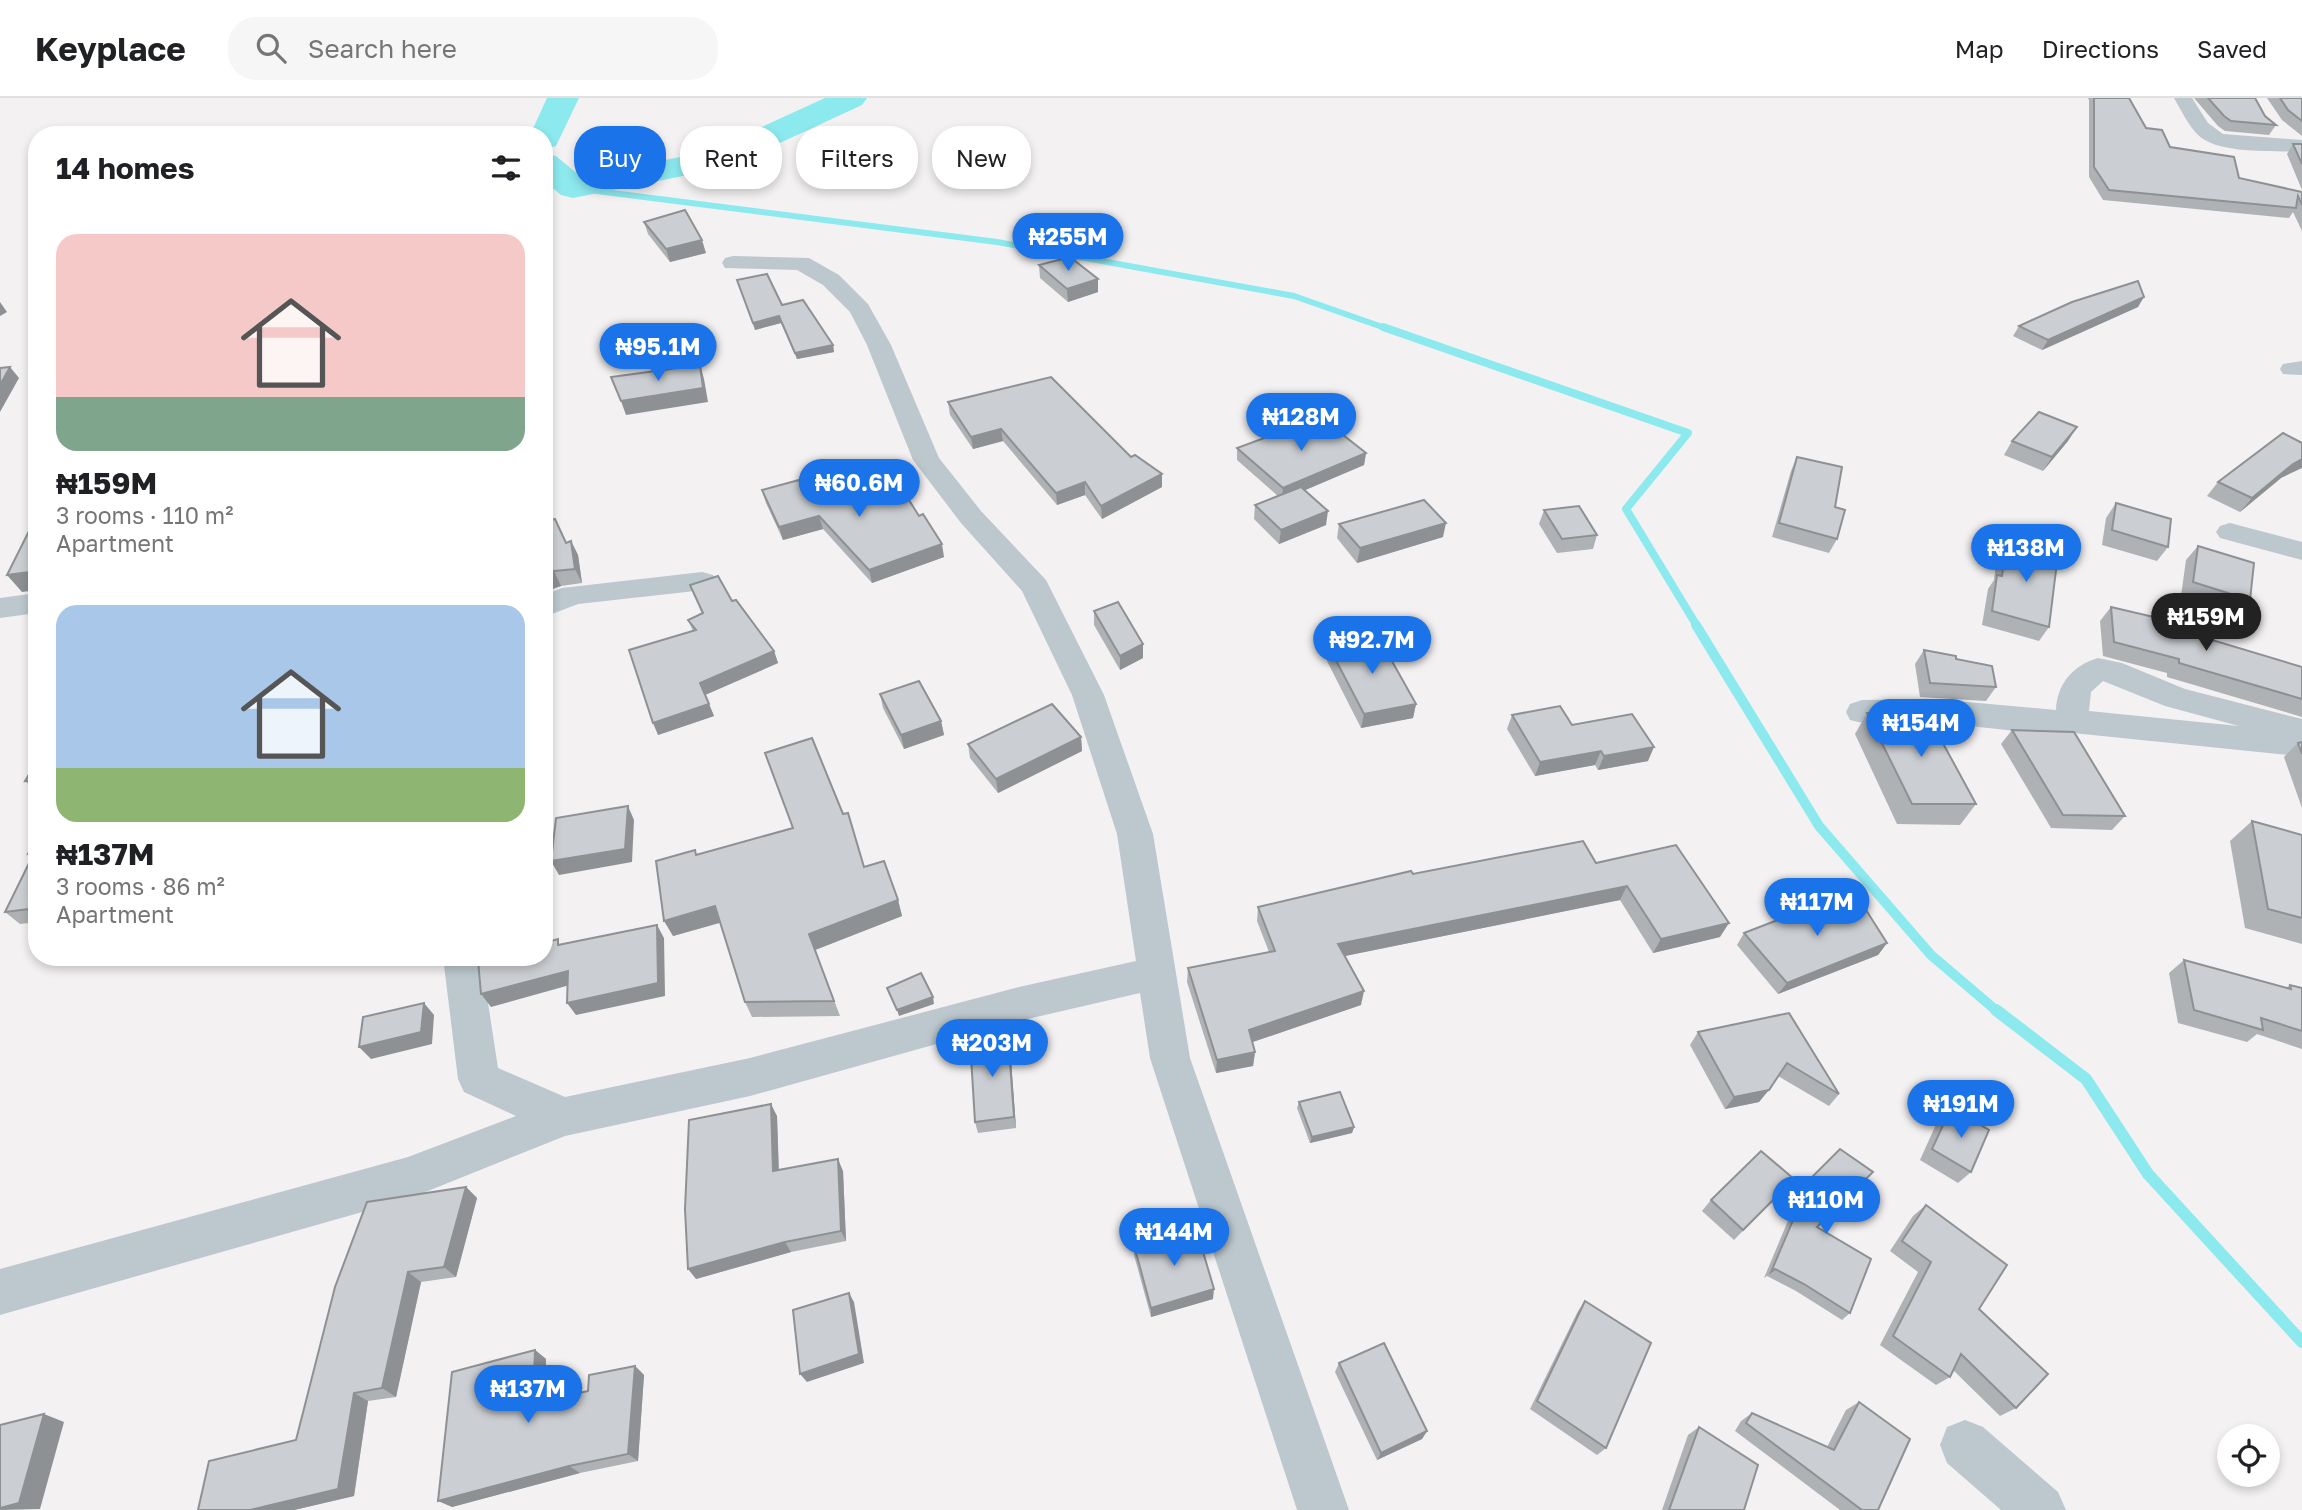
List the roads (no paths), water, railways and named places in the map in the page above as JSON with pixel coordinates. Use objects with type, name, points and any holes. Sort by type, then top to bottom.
[{"type":"street","points":[[2183,98],[2205,132],[2212,137],[2226,141],[2301,146]]},
{"type":"street","points":[[2274,127],[2301,146]]},
{"type":"street","points":[[733,263],[801,263],[831,280],[860,309],[879,345],[926,460],[971,517],[1035,587],[1088,695],[1135,834],[1170,1058],[1322,1510]]},
{"type":"street","points":[[2230,531],[2302,551]]},
{"type":"street","points":[[553,603],[573,595],[702,582]]},
{"type":"street","points":[[0,608],[28,604]]},
{"type":"street","points":[[2073,721],[2072,698],[2081,680],[2098,669],[2111,671],[2176,698],[2302,731]]},
{"type":"street","points":[[1862,712],[1932,711],[2006,720],[2051,723],[2073,721],[2302,745]]},
{"type":"street","points":[[464,966],[479,1079],[564,1117]]},
{"type":"street","points":[[1,1293],[408,1178],[564,1117],[750,1077],[1019,1004],[1157,973]]},
{"type":"street","points":[[1965,1445],[2040,1510]]},
{"type":"waterway","points":[[550,126],[563,98]]},
{"type":"waterway","points":[[553,171],[573,188],[716,160],[851,98]]},
{"type":"waterway","points":[[573,188],[997,242],[1294,296],[1388,329]]},
{"type":"waterway","points":[[1383,327],[1688,433],[1626,509],[1697,626]]},
{"type":"waterway","points":[[1696,625],[1819,826],[1931,955],[1998,1012]]},
{"type":"waterway","points":[[1996,1010],[2086,1079],[2148,1174],[2302,1342]]}]
